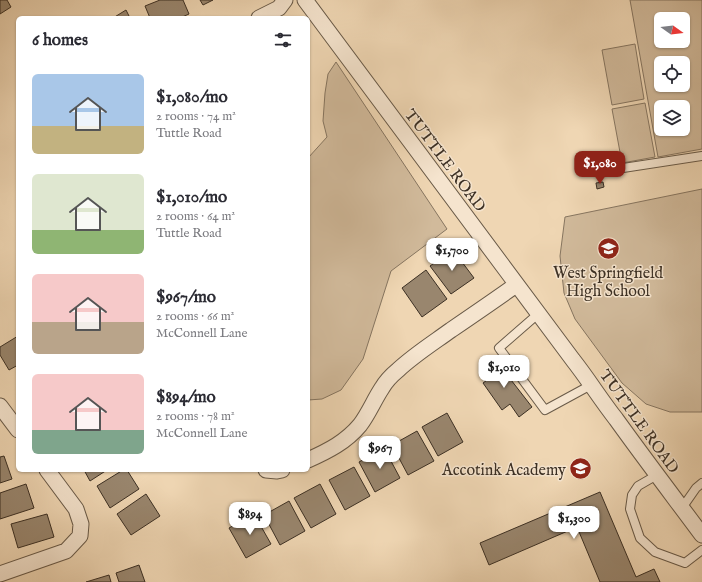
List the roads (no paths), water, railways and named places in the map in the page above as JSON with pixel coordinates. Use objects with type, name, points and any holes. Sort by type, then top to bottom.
[{"type":"street","points":[[263,16],[279,8],[285,0]]},
{"type":"street","name":"TUTTLE ROAD","points":[[305,0],[702,535]]},
{"type":"street","points":[[310,459],[342,443],[353,433],[368,413],[382,388],[398,370],[423,349],[516,285]]},
{"type":"street","points":[[0,406],[16,427]]},
{"type":"street","points":[[0,574],[66,551],[80,536],[81,524],[76,509],[49,472]]},
{"type":"lane","points":[[610,170],[702,156]]},
{"type":"lane","points":[[538,314],[499,348],[545,410],[591,385]]},
{"type":"lane","points":[[657,475],[638,486],[632,496],[630,509],[640,538],[655,552],[685,563],[702,550]]},
{"type":"lane","points":[[682,508],[696,488],[702,483]]},
{"type":"place","name":"West Springfield High School","points":[[608,249]]},
{"type":"place","name":"Accotink Academy","points":[[581,469]]}]
